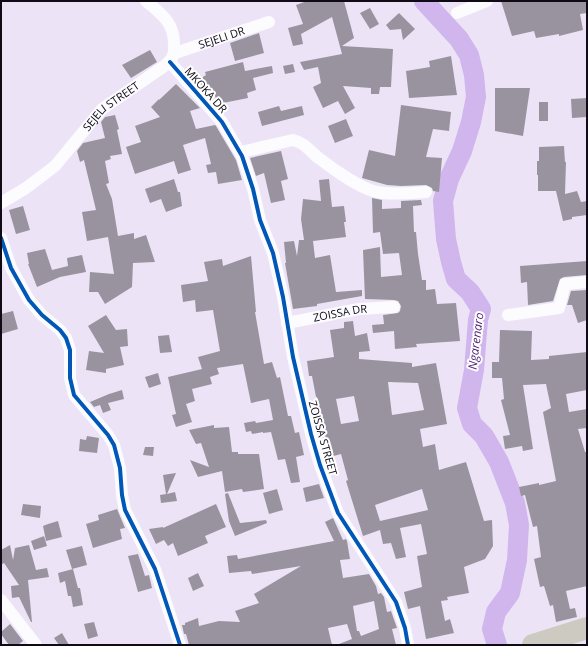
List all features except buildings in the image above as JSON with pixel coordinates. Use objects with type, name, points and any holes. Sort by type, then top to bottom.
[{"type":"highway","points":[[534,645],[587,628]]},
{"type":"street","points":[[146,1],[172,26],[174,33],[172,58]]},
{"type":"street","points":[[457,13],[487,1]]},
{"type":"street","name":"SEJELI DR","points":[[172,58],[269,22]]},
{"type":"street","name":"MKOKA DR","points":[[172,58],[213,109],[241,152],[253,190],[260,220]]},
{"type":"street","name":"SEJELI STREET","points":[[1,203],[26,188],[56,166],[102,109],[172,58]]},
{"type":"street","points":[[241,152],[288,141],[300,142],[306,145],[318,158],[340,173],[375,192],[426,192]]},
{"type":"street","name":"ZOISSA STREET","points":[[260,220],[273,253],[284,297],[293,357],[311,434],[330,494],[338,513],[394,598],[408,645]]},
{"type":"street","points":[[1,238],[11,268],[26,296],[42,315],[60,330],[66,338],[70,350],[70,378],[74,395],[108,435],[114,445],[120,468],[122,495],[125,510],[155,569],[180,645]]},
{"type":"street","points":[[508,316],[559,308],[565,284],[587,282]]},
{"type":"street","name":"ZOISSA DR","points":[[287,323],[359,309],[394,307]]},
{"type":"street","points":[[1,600],[36,645]]},
{"type":"waterway","name":"Ngarenaro","points":[[424,1],[459,39],[469,55],[474,75],[476,97],[471,122],[462,151],[449,179],[443,201],[446,239],[456,279],[470,292],[481,309],[478,320],[474,370],[467,408],[472,424],[484,436],[499,462],[515,503],[519,525],[517,560],[510,593],[496,612],[492,629],[497,645]]},
{"type":"cycle path","points":[[170,62],[222,122],[242,156],[253,189],[260,220],[273,253],[283,297],[293,357],[311,434],[320,465],[338,513],[396,602],[405,628],[408,645]]},
{"type":"cycle path","points":[[1,238],[11,268],[29,300],[42,315],[60,330],[66,338],[70,350],[70,378],[74,395],[108,435],[114,445],[120,468],[122,495],[125,510],[155,569],[180,645]]}]
